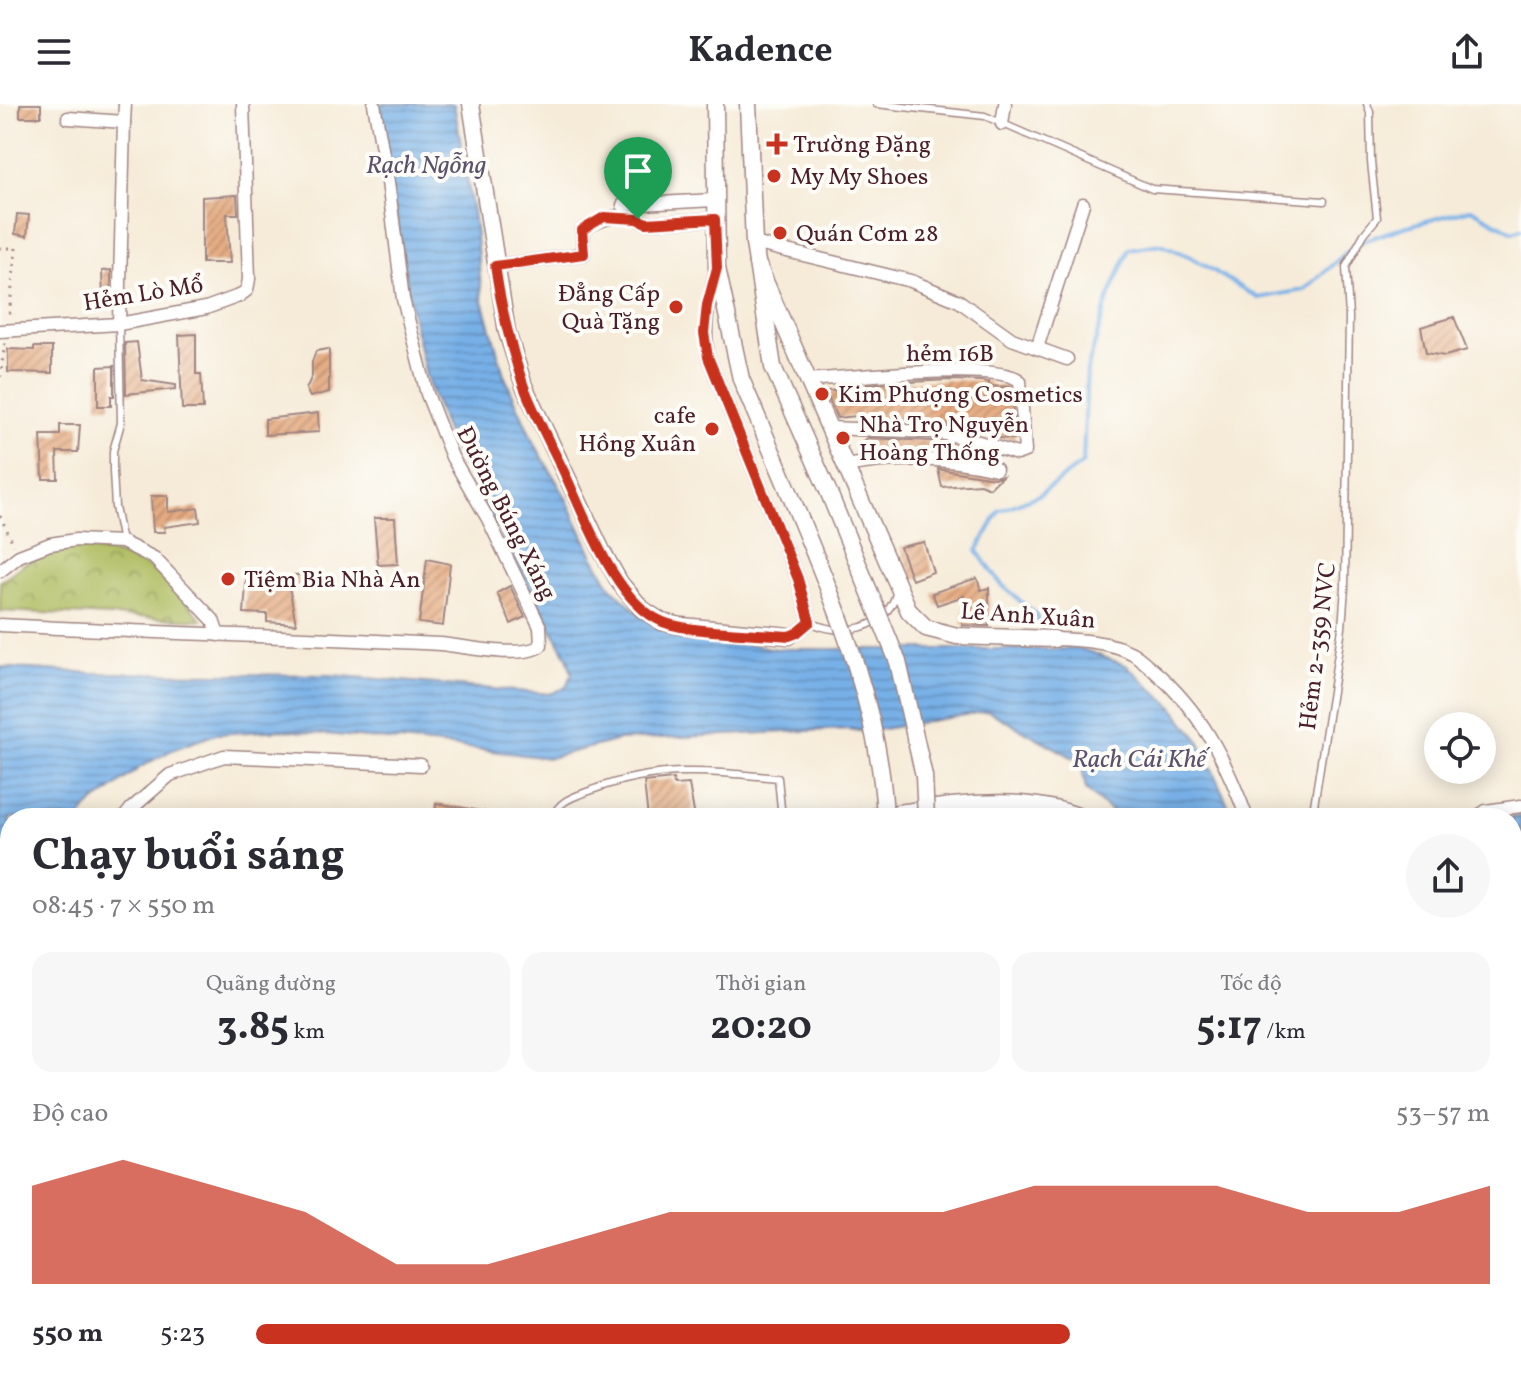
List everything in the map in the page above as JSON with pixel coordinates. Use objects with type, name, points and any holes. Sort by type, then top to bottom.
[{"type":"main road","points":[[471,104],[507,332],[524,386],[620,583],[642,609],[662,622],[789,636]]},
{"type":"main road","points":[[715,104],[717,268],[741,379],[854,655],[883,773],[877,808]]},
{"type":"main road","points":[[748,104],[754,243],[773,367],[829,493],[898,662],[924,776],[926,808]]},
{"type":"main road","name":"Lê Anh Xuân","points":[[757,263],[909,611],[926,628],[957,636],[1046,639]]},
{"type":"main road","points":[[985,808],[1024,804],[1049,808]]},
{"type":"street","points":[[119,324],[125,104]]},
{"type":"street","name":"Hẻm Lò Mổ","points":[[4,331],[119,324],[206,308],[247,290],[243,104]]},
{"type":"street","name":"Đường Búng Xáng","points":[[0,625],[468,646],[518,652],[535,650],[541,645],[540,627],[488,519],[452,457],[427,394],[403,299],[374,104]]},
{"type":"street","points":[[1002,124],[1005,104]]},
{"type":"street","points":[[68,118],[124,122]]},
{"type":"street","points":[[623,205],[714,200]]},
{"type":"street","points":[[1037,348],[1083,204]]},
{"type":"street","points":[[495,266],[584,259],[582,230],[604,217],[638,219],[646,223],[715,219]]},
{"type":"street","points":[[754,243],[911,281],[959,301],[1012,339],[1067,359]]},
{"type":"street","points":[[717,268],[707,305],[704,333],[708,357],[798,579],[810,622],[789,636]]},
{"type":"street","name":"hẻm 16B","points":[[808,380],[982,371],[1014,375],[1020,381],[1025,451],[1017,454],[963,437],[934,432],[828,428]]},
{"type":"street","points":[[845,466],[880,461],[954,461],[996,469]]},
{"type":"street","points":[[0,571],[19,556],[50,544],[76,540],[122,542],[154,558],[213,620],[218,635]]},
{"type":"street","name":"Lê Anh Xuân","points":[[1046,639],[1089,641],[1132,653],[1168,682],[1195,713],[1228,768],[1243,808]]},
{"type":"street","points":[[132,808],[170,775],[224,756],[421,765]]},
{"type":"lane","points":[[876,104],[985,116],[1152,189],[1324,201]]},
{"type":"lane","name":"Hẻm 2-359 NVC","points":[[1314,808],[1342,628],[1346,572],[1349,317],[1346,267],[1377,218],[1367,104]]},
{"type":"lane","points":[[119,324],[121,423],[113,451],[113,471],[115,507],[122,542]]},
{"type":"lane","points":[[810,622],[838,632],[863,627],[884,617],[895,599],[897,587]]},
{"type":"lane","points":[[559,808],[564,801],[622,779],[703,770],[778,778],[781,808]]},
{"type":"path","points":[[0,248],[16,248],[0,377]]},
{"type":"path","points":[[0,516],[19,556]]},
{"type":"green space","points":[[69,547],[113,553],[145,566],[172,587],[202,620],[0,611],[0,582],[25,563]]},
{"type":"water","points":[[378,104],[454,104],[474,218],[482,297],[504,375],[533,441],[565,496],[592,554],[611,587],[637,612],[665,629],[777,649],[1082,649],[1126,665],[1172,706],[1199,740],[1230,808],[1107,808],[1086,789],[1081,762],[988,711],[865,732],[848,729],[619,740],[549,758],[283,730],[216,734],[174,749],[142,766],[87,808],[0,808],[0,667],[90,673],[332,675],[550,694],[565,688],[572,674],[567,657],[449,440],[426,376],[411,309]]},
{"type":"building","points":[[20,104],[41,104],[41,117],[20,117]]},
{"type":"building","points":[[237,195],[238,214],[227,214],[230,263],[202,263],[202,197]]},
{"type":"building","points":[[17,214],[29,215],[27,236],[15,234]]},
{"type":"building","points":[[111,270],[111,297],[103,298],[102,271]]},
{"type":"building","points":[[1454,317],[1467,350],[1445,356],[1426,353],[1421,327]]},
{"type":"building","points":[[196,334],[196,374],[201,374],[203,409],[182,409],[179,335]]},
{"type":"building","points":[[137,342],[142,380],[176,385],[176,389],[126,394],[125,343]]},
{"type":"building","points":[[34,347],[52,347],[52,373],[8,372],[8,349],[34,350]]},
{"type":"building","points":[[329,349],[329,392],[310,397],[306,389],[312,376],[316,351]]},
{"type":"building","points":[[114,366],[111,406],[98,406],[98,367]]},
{"type":"building","points":[[982,381],[989,382],[989,386],[1011,387],[1015,439],[997,438],[997,432],[977,432],[935,423],[868,420],[867,415],[837,418],[825,391],[867,390],[867,384]]},
{"type":"building","points":[[318,413],[319,432],[265,435],[265,419]]},
{"type":"building","points":[[60,425],[80,425],[78,452],[57,452],[58,479],[43,479],[41,435],[60,435]]},
{"type":"building","points":[[868,438],[933,441],[967,448],[967,454],[920,451],[867,454],[861,442]]},
{"type":"building","points":[[938,469],[994,478],[1002,476],[990,488],[980,484],[942,487]]},
{"type":"building","points":[[151,496],[168,496],[168,512],[198,508],[200,522],[164,527],[165,532],[153,532]]},
{"type":"building","points":[[374,518],[395,518],[398,564],[378,565]]},
{"type":"building","points":[[924,542],[933,572],[912,580],[900,547]]},
{"type":"building","points":[[427,559],[450,564],[443,626],[419,623]]},
{"type":"building","points":[[247,571],[262,571],[262,581],[288,581],[296,624],[267,622],[267,614],[244,613]]},
{"type":"building","points":[[290,575],[308,575],[308,586],[290,587]]},
{"type":"building","points":[[977,578],[981,590],[989,588],[989,626],[962,625],[964,596],[937,605],[932,593]]},
{"type":"building","points":[[510,586],[525,617],[511,624],[497,593]]},
{"type":"building","points":[[673,779],[674,785],[689,784],[693,808],[647,808],[644,782]]},
{"type":"building","points":[[436,803],[464,808],[436,808]]},
{"type":"waterway","points":[[1044,634],[1036,615],[1001,584],[977,551],[999,511],[1039,495],[1083,463],[1087,370],[1107,302],[1129,249],[1161,244],[1191,257],[1258,298],[1304,290],[1357,243],[1471,209],[1513,232],[1521,229]]},
{"type":"place","name":"Trường Đặng","points":[[777,144]]},
{"type":"place","name":"My My Shoes","points":[[774,176]]},
{"type":"place","name":"Quán Cơm 28","points":[[780,233]]},
{"type":"place","name":"Đẳng Cấp Quà Tặng","points":[[676,307]]},
{"type":"place","name":"Kim Phượng Cosmetics","points":[[822,394]]},
{"type":"place","name":"cafe Hồng Xuân","points":[[712,429]]},
{"type":"place","name":"Nhà Trọ Nguyễn Hoàng Thống","points":[[843,438]]},
{"type":"place","name":"Tiệm Bia Nhà An","points":[[228,579]]},
{"type":"route","points":[[608,216],[638,219],[646,223],[715,219],[717,268],[707,305],[704,333],[708,357],[798,579],[810,622],[789,636],[682,626],[662,622],[642,609],[620,583],[602,551],[524,386],[507,332],[495,266],[584,254],[583,227],[608,216]]},
{"type":"water label","name":"Rạch Ngỗng","points":[[426,164]]},
{"type":"water label","name":"Rạch Cái Khế","points":[[1139,758]]}]
